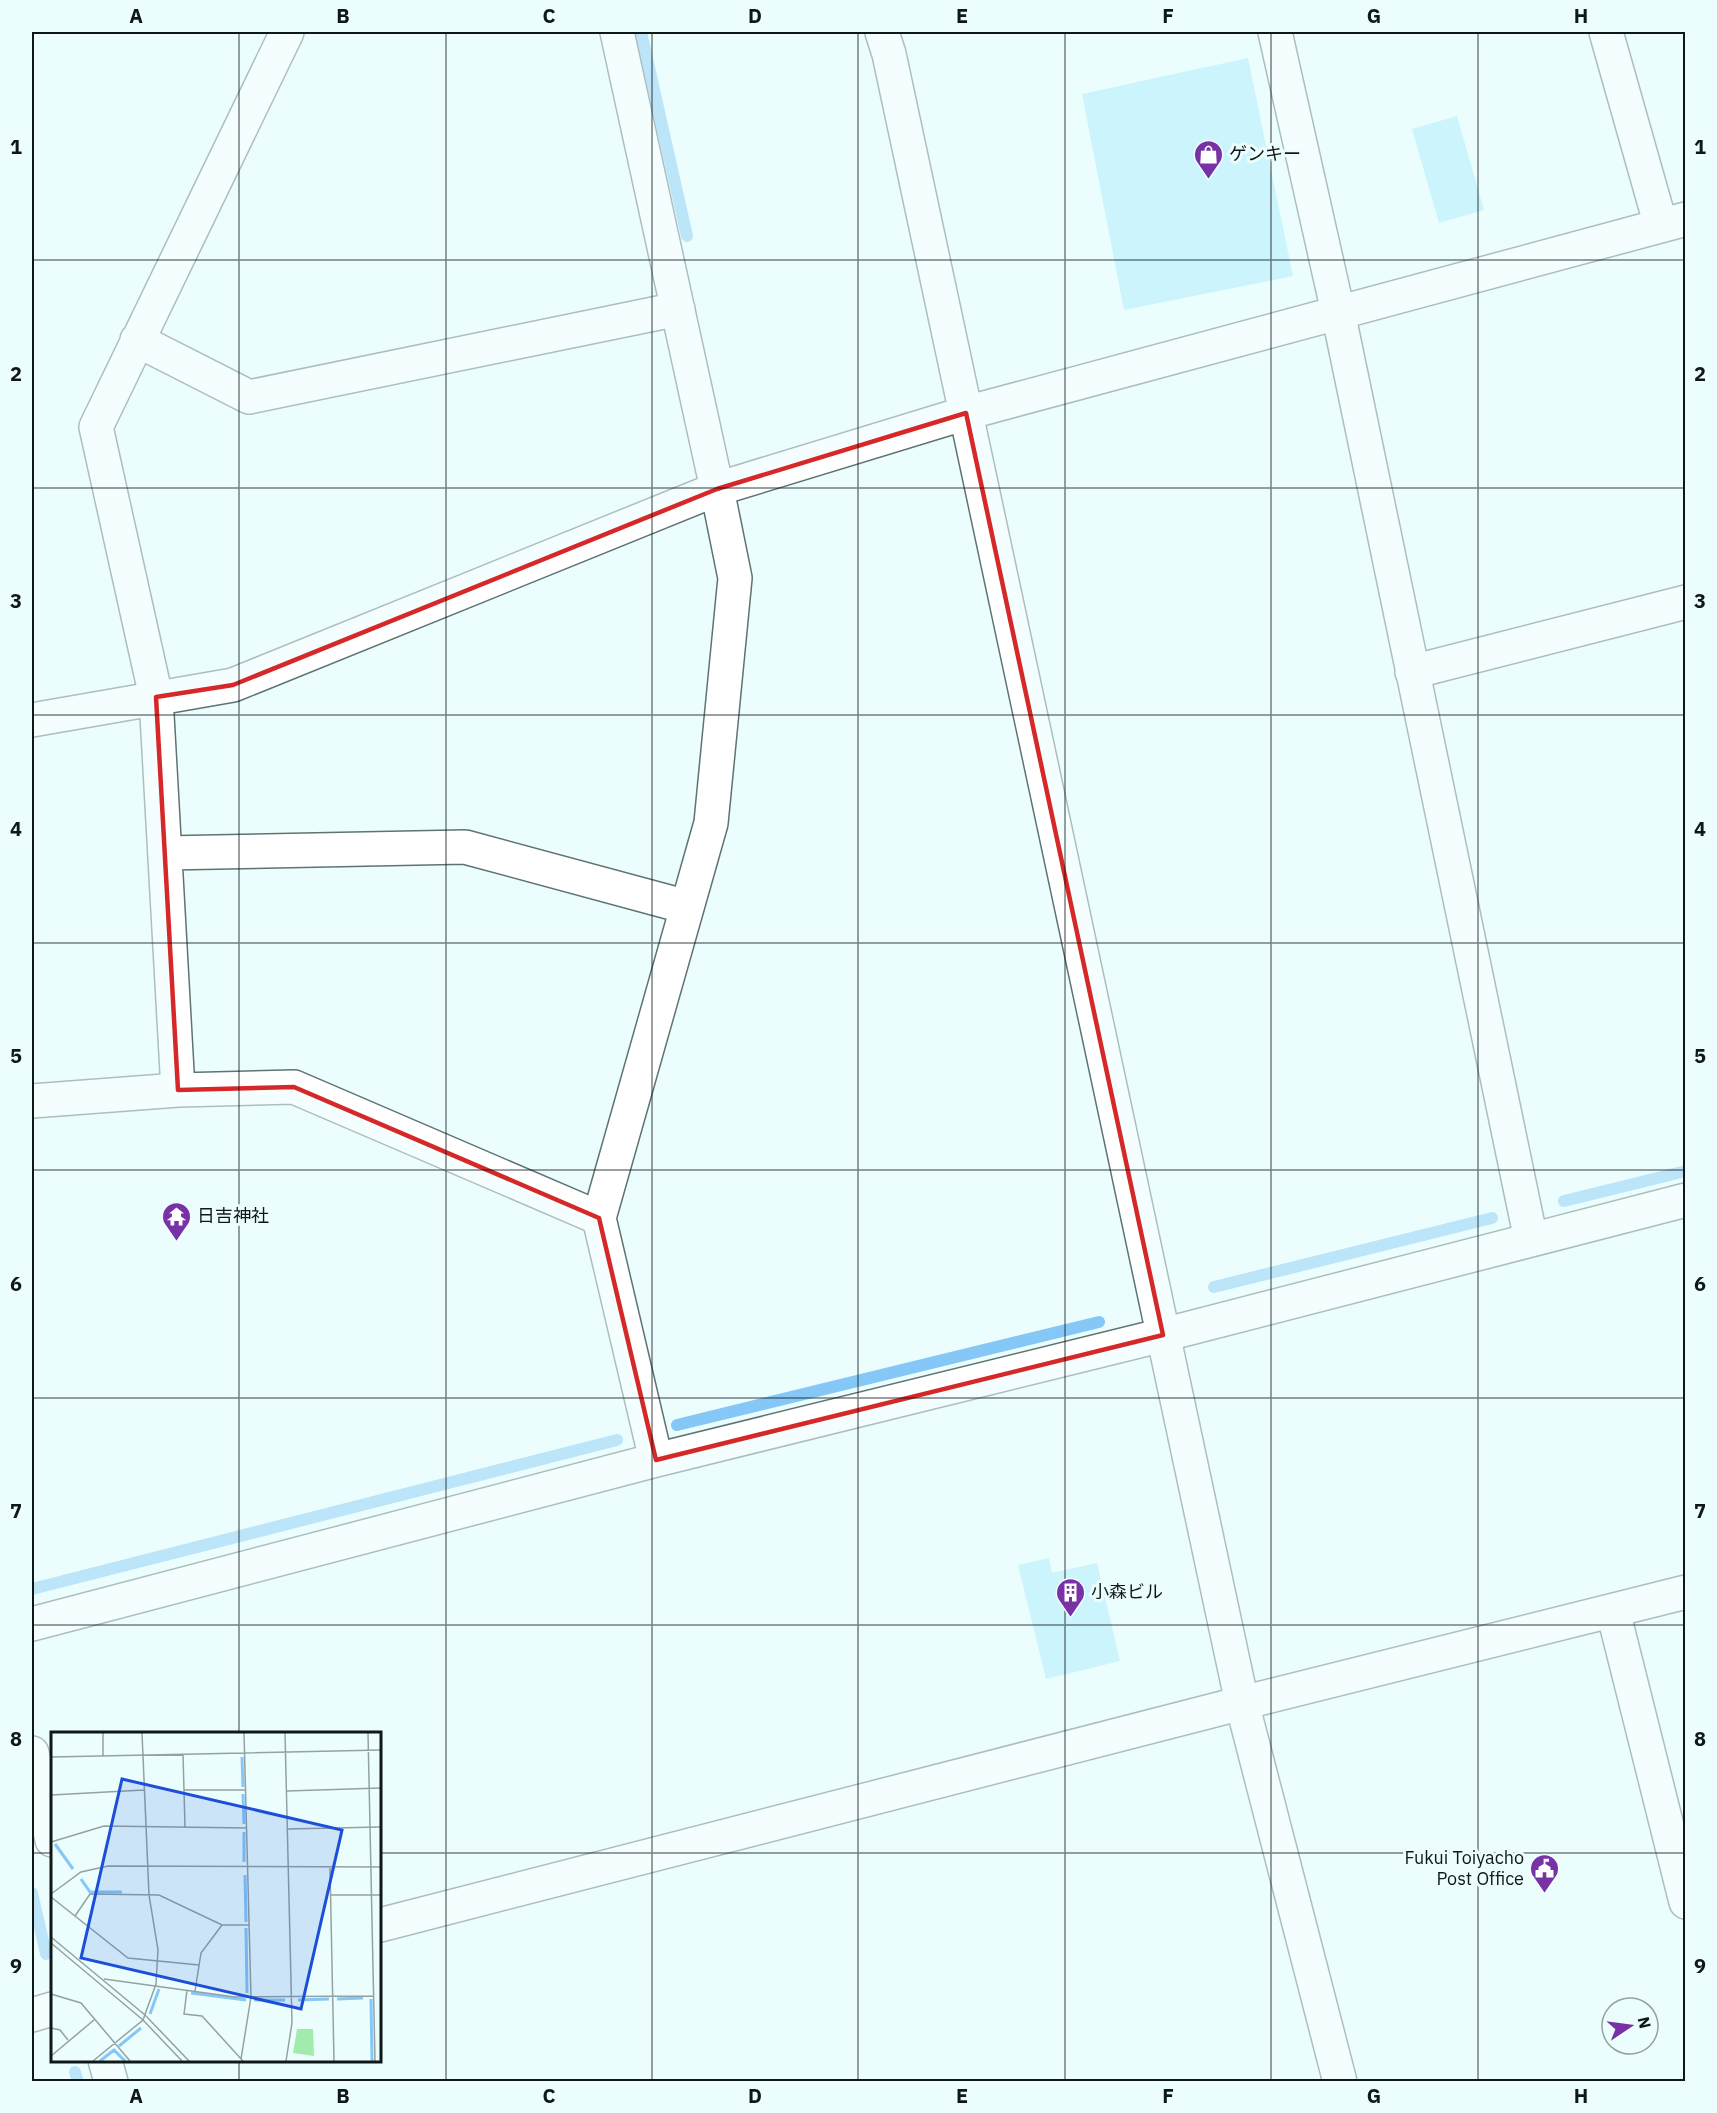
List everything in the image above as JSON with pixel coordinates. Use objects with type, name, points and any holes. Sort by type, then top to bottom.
[{"type":"street","points":[[178,1090],[156,697],[96,427],[287,32]]},
{"type":"street","points":[[617,32],[735,578],[711,823],[599,1218],[656,1460]]},
{"type":"street","points":[[882,32],[889,54],[1242,1703],[1338,2081]]},
{"type":"street","points":[[1275,32],[1338,312],[1531,1240]]},
{"type":"street","points":[[32,720],[233,685],[717,489],[966,413],[1673,222],[1606,32]]},
{"type":"street","points":[[138,340],[249,397],[678,309]]},
{"type":"street","points":[[1412,672],[1686,602]]},
{"type":"street","points":[[165,852],[465,847],[687,907]]},
{"type":"street","points":[[32,1101],[178,1090],[294,1087],[599,1218]]},
{"type":"street","points":[[32,1624],[656,1460],[1163,1335],[1686,1200]]},
{"type":"street","points":[[381,1925],[1242,1703],[1686,1592]]},
{"type":"street","points":[[1613,1611],[1686,1902]]},
{"type":"street","points":[[32,1753],[51,1836]]},
{"type":"street","points":[[32,2015],[51,2010]]},
{"type":"street","points":[[105,2062],[111,2082]]},
{"type":"highlighted area","points":[[966,413],[1163,1335],[656,1460],[599,1218],[294,1087],[178,1090],[156,697],[233,685],[717,489]]},
{"type":"building","points":[[1248,58],[1293,276],[1124,310],[1082,94]]},
{"type":"building","points":[[1457,116],[1484,210],[1439,223],[1412,129]]},
{"type":"building","name":"小森ビル","points":[[1049,1558],[1052,1573],[1097,1563],[1120,1661],[1046,1679],[1018,1565]]},
{"type":"waterway","points":[[641,32],[687,236]]},
{"type":"waterway","points":[[1564,1201],[1686,1171]]},
{"type":"waterway","points":[[1214,1287],[1492,1218]]},
{"type":"waterway","points":[[677,1425],[1099,1322]]},
{"type":"waterway","points":[[32,1589],[617,1440]]},
{"type":"waterway","points":[[32,1893],[46,1954]]},
{"type":"waterway","points":[[75,2072],[78,2082]]},
{"type":"place","name":"ゲンキー","points":[[1208,180]]},
{"type":"place","name":"日吉神社","points":[[176,1242]]},
{"type":"place","name":"小森ビル","points":[[1070,1618]]},
{"type":"place","name":"Fukui Toiyacho Post Office","points":[[1545,1894]]}]
